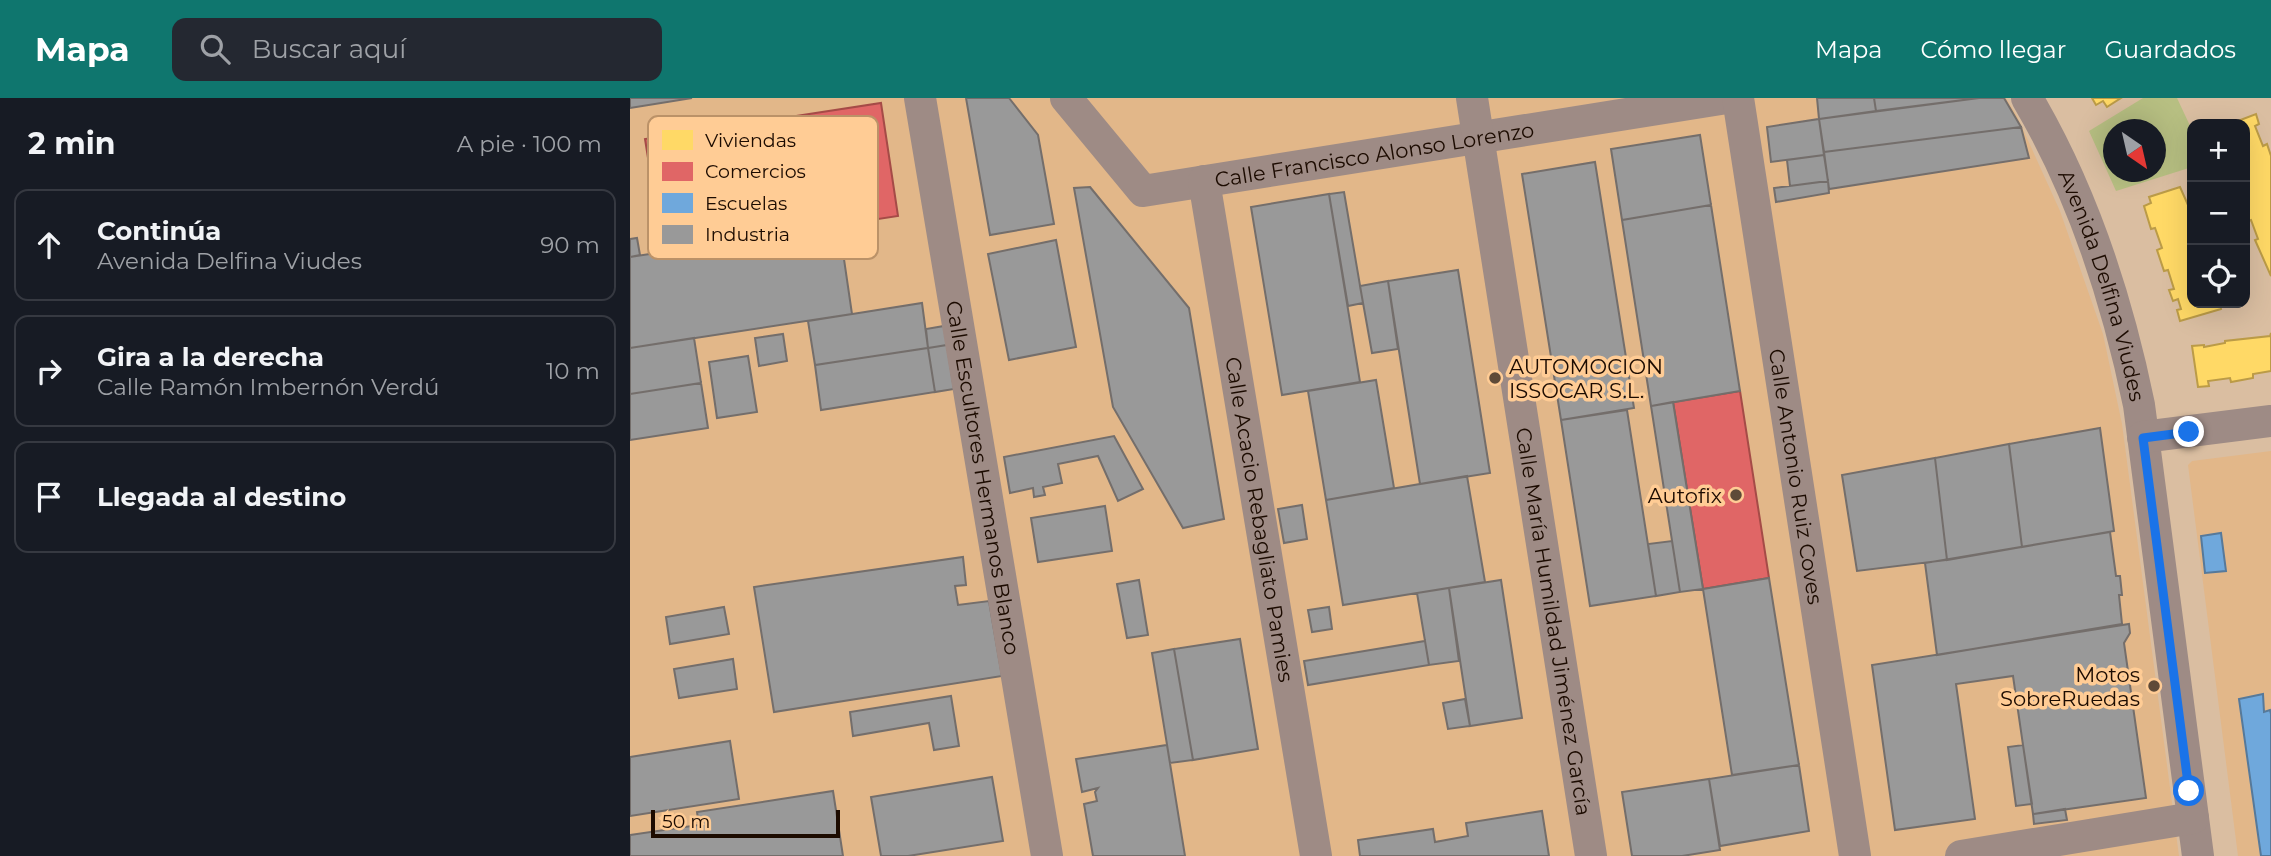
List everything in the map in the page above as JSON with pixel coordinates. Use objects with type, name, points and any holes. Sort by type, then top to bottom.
[{"type":"street","name":"Calle Escultores Hermanos Blanco","points":[[920,98],[1047,856]]},
{"type":"street","name":"Calle Francisco Alonso Lorenzo","points":[[1066,98],[1143,191],[1727,98]]},
{"type":"street","name":"Calle María Humildad Jiménez García","points":[[1472,98],[1591,856]]},
{"type":"street","name":"Calle Antonio Ruiz Coves","points":[[1738,98],[1855,856]]},
{"type":"street","name":"Avenida Delfina Viudes","points":[[2027,98],[2057,154],[2093,239],[2123,334],[2139,405],[2198,856]]},
{"type":"street","name":"Calle Acacio Rebagliato Pamies","points":[[1205,181],[1316,856]]},
{"type":"street","points":[[2143,438],[2271,421]]},
{"type":"street","points":[[1961,856],[2193,818]]},
{"type":"shaded area","points":[[630,98],[2006,98],[2017,116],[2060,211],[2103,334],[2122,424],[2179,856],[630,856]]},
{"type":"shaded area","points":[[2271,451],[2271,856],[2238,856],[2188,465],[2192,461]]},
{"type":"green space","points":[[2143,98],[2177,98],[2187,119],[2187,169],[2166,175],[2166,119],[2109,119]]},
{"type":"green space","points":[[2103,122],[2103,162],[2089,131]]},
{"type":"green space","points":[[2112,182],[2144,182],[2116,191]]},
{"type":"building: Viviendas","points":[[2092,98],[2121,98],[2107,107],[2103,101],[2096,105]]},
{"type":"building: Viviendas","points":[[2256,114],[2259,124],[2255,126],[2263,146],[2267,144],[2271,156],[2271,276],[2255,240],[2258,239],[2250,220],[2250,119],[2243,119]]},
{"type":"building: Viviendas","points":[[2180,187],[2187,203],[2187,308],[2221,309],[2180,321],[2178,299],[2173,301],[2169,290],[2174,289],[2157,250],[2162,248],[2155,228],[2151,229],[2144,206],[2151,203],[2149,197]]},
{"type":"building: Viviendas","points":[[2271,333],[2271,371],[2231,382],[2230,378],[2208,381],[2209,386],[2198,387],[2192,346],[2204,347],[2225,341],[2270,336]]},
{"type":"building: Comercios","points":[[881,103],[898,216],[878,219],[878,116],[796,116]]},
{"type":"building: Comercios","points":[[1740,391],[1769,578],[1703,589],[1673,402]]},
{"type":"building: Escuelas","points":[[2221,533],[2226,571],[2205,573],[2201,536]]},
{"type":"building: Escuelas","points":[[2263,694],[2264,712],[2270,710],[2271,714],[2271,856],[2261,856],[2239,699]]},
{"type":"building: Industria","points":[[630,98],[692,98],[630,108]]},
{"type":"building: Industria","points":[[966,98],[1009,98],[1038,135],[1054,224],[990,235]]},
{"type":"building: Industria","points":[[1817,98],[1874,98],[1876,111],[1819,119]]},
{"type":"building: Industria","points":[[1874,98],[1979,98],[1876,111]]},
{"type":"building: Industria","points":[[1979,98],[2004,98],[2021,127],[1824,152],[1819,119]]},
{"type":"building: Industria","points":[[1819,119],[1824,155],[1771,162],[1767,127]]},
{"type":"building: Industria","points":[[2021,127],[2029,158],[1829,189],[1824,152]]},
{"type":"building: Industria","points":[[1700,135],[1711,205],[1622,220],[1611,149]]},
{"type":"building: Industria","points":[[1824,155],[1828,181],[1790,186],[1787,160]]},
{"type":"building: Industria","points":[[1595,162],[1634,408],[1561,420],[1522,174]]},
{"type":"building: Industria","points":[[1828,181],[1829,193],[1776,202],[1774,188]]},
{"type":"building: Industria","points":[[1090,187],[1189,308],[1224,519],[1183,528],[1113,407],[1074,188]]},
{"type":"building: Industria","points":[[1344,192],[1363,303],[1348,306],[1329,194]]},
{"type":"building: Industria","points":[[1329,194],[1360,382],[1282,395],[1251,207]]},
{"type":"building: Industria","points":[[1711,205],[1740,391],[1651,406],[1622,220]]},
{"type":"building: Industria","points":[[637,238],[640,255],[630,257],[630,239]]},
{"type":"building: Industria","points":[[1056,240],[1076,347],[1009,360],[988,254]]},
{"type":"building: Industria","points":[[648,254],[648,259],[844,259],[852,314],[630,348],[630,257]]},
{"type":"building: Industria","points":[[1458,270],[1490,473],[1420,484],[1388,281]]},
{"type":"building: Industria","points":[[1388,281],[1398,349],[1372,353],[1360,286]]},
{"type":"building: Industria","points":[[922,303],[928,348],[815,365],[808,321]]},
{"type":"building: Industria","points":[[944,326],[947,345],[928,348],[926,329]]},
{"type":"building: Industria","points":[[783,334],[787,361],[759,366],[755,338]]},
{"type":"building: Industria","points":[[694,338],[701,383],[630,394],[630,348]]},
{"type":"building: Industria","points":[[947,345],[954,389],[935,392],[928,348]]},
{"type":"building: Industria","points":[[928,348],[935,392],[821,410],[815,365]]},
{"type":"building: Industria","points":[[748,356],[757,412],[717,418],[709,362]]},
{"type":"building: Industria","points":[[1376,380],[1394,488],[1326,500],[1308,391]]},
{"type":"building: Industria","points":[[701,383],[708,428],[630,440],[630,394]]},
{"type":"building: Industria","points":[[1673,402],[1703,589],[1680,592],[1651,406]]},
{"type":"building: Industria","points":[[1627,410],[1656,596],[1590,606],[1561,420]]},
{"type":"building: Industria","points":[[2100,428],[2114,531],[2022,547],[2009,444]]},
{"type":"building: Industria","points":[[1114,436],[1143,489],[1118,501],[1098,456],[1058,464],[1062,483],[1043,487],[1045,495],[1034,497],[1033,488],[1010,493],[1004,457]]},
{"type":"building: Industria","points":[[2009,444],[2022,547],[1947,560],[1935,458]]},
{"type":"building: Industria","points":[[1935,458],[1947,560],[1857,571],[1842,475]]},
{"type":"building: Industria","points":[[1467,476],[1485,582],[1343,605],[1326,500]]},
{"type":"building: Industria","points":[[1302,505],[1307,539],[1284,543],[1278,509]]},
{"type":"building: Industria","points":[[1105,506],[1112,551],[1038,562],[1031,518]]},
{"type":"building: Industria","points":[[2110,532],[2116,576],[2120,576],[2122,624],[1937,655],[1925,563]]},
{"type":"building: Industria","points":[[1672,541],[1680,592],[1656,596],[1648,544]]},
{"type":"building: Industria","points":[[963,557],[966,585],[955,586],[958,605],[989,601],[1002,676],[774,712],[754,587]]},
{"type":"building: Industria","points":[[1769,578],[1799,765],[1732,775],[1703,589]]},
{"type":"building: Industria","points":[[1139,580],[1148,635],[1127,638],[1117,584]]},
{"type":"building: Industria","points":[[1501,580],[1522,718],[1470,726],[1449,588]]},
{"type":"building: Industria","points":[[1449,588],[1459,661],[1429,665],[1417,593]]},
{"type":"building: Industria","points":[[724,607],[729,634],[670,644],[666,617]]},
{"type":"building: Industria","points":[[1329,607],[1332,629],[1312,632],[1308,610]]},
{"type":"building: Industria","points":[[2129,624],[2130,633],[2124,643],[2146,798],[2033,814],[2013,676],[1956,684],[1975,819],[1895,830],[1872,665]]},
{"type":"building: Industria","points":[[1240,639],[1258,749],[1193,760],[1174,649]]},
{"type":"building: Industria","points":[[1425,641],[1429,665],[1308,685],[1304,661]]},
{"type":"building: Industria","points":[[1174,649],[1193,760],[1170,763],[1152,653]]},
{"type":"building: Industria","points":[[733,659],[737,689],[679,698],[674,669]]},
{"type":"building: Industria","points":[[951,696],[959,746],[934,750],[929,723],[853,736],[850,712]]},
{"type":"building: Industria","points":[[1465,699],[1470,726],[1448,729],[1443,703]]},
{"type":"building: Industria","points":[[730,741],[739,799],[630,816],[630,757]]},
{"type":"building: Industria","points":[[1167,745],[1185,856],[1093,856],[1084,804],[1097,801],[1095,792],[1098,788],[1082,792],[1076,759]]},
{"type":"building: Industria","points":[[2023,745],[2032,804],[2016,806],[2008,747]]},
{"type":"building: Industria","points":[[1799,765],[1809,831],[1720,846],[1709,779]]},
{"type":"building: Industria","points":[[992,777],[1003,841],[908,856],[881,856],[871,797]]},
{"type":"building: Industria","points":[[1709,779],[1720,850],[1682,856],[1632,856],[1622,792]]},
{"type":"building: Industria","points":[[833,791],[843,856],[630,856],[630,835],[699,825],[697,812]]},
{"type":"building: Industria","points":[[2065,809],[2067,820],[2034,824],[2033,814]]},
{"type":"building: Industria","points":[[1542,811],[1549,856],[1360,856],[1358,840],[1433,829],[1435,842],[1468,836],[1466,823]]},
{"type":"place","name":"AUTOMOCION ISSOCAR S.L.","points":[[1495,378]]},
{"type":"place","name":"Autofix","points":[[1736,495]]},
{"type":"place","name":"Motos SobreRuedas","points":[[2154,686]]},
{"type":"route","points":[[2189,432],[2143,438],[2189,791]]}]
